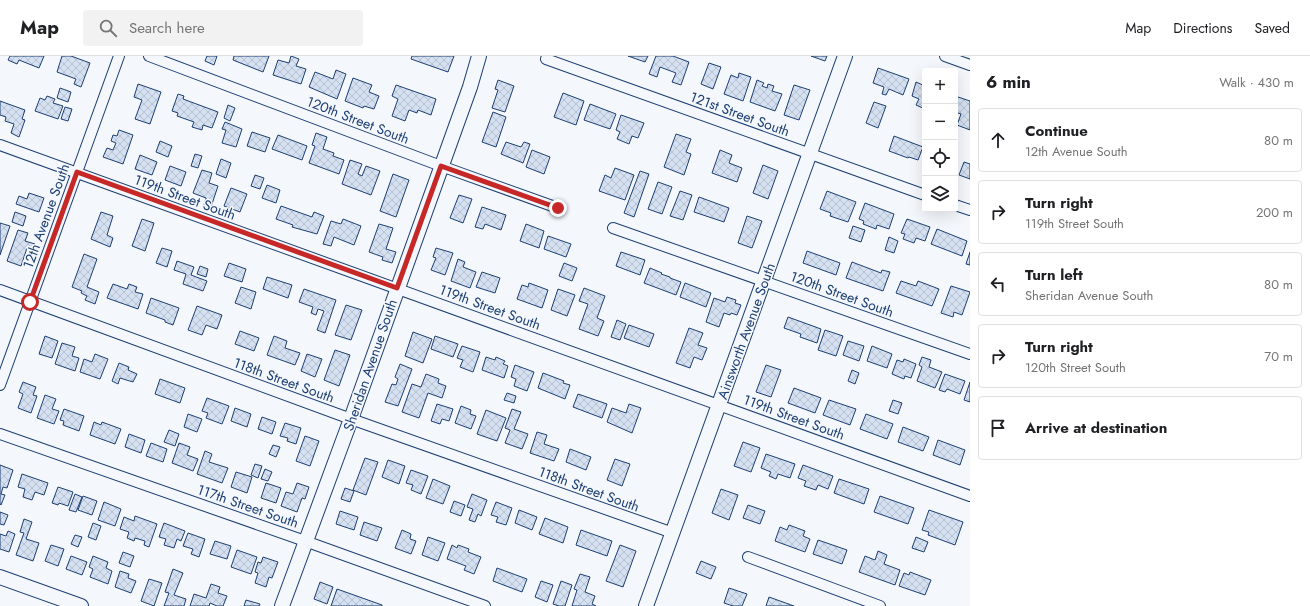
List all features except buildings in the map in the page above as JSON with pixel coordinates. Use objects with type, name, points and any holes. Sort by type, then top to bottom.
[{"type":"street","name":"12th Avenue South","points":[[0,385],[119,56]]},
{"type":"street","name":"120th Street South","points":[[149,56],[441,166],[558,208]]},
{"type":"street","name":"Sheridan Avenue South","points":[[282,606],[470,87],[479,56]]},
{"type":"street","name":"Ainsworth Avenue South","points":[[646,606],[845,56]]},
{"type":"street","points":[[945,56],[970,65]]},
{"type":"street","name":"121st Street South","points":[[546,59],[922,193]]},
{"type":"street","name":"119th Street South","points":[[0,145],[970,496]]},
{"type":"street","points":[[958,206],[970,210]]},
{"type":"street","name":"120th Street South","points":[[613,228],[970,354]]},
{"type":"street","name":"118th Street South","points":[[0,290],[351,419],[673,533]]},
{"type":"street","name":"117th Street South","points":[[0,434],[305,540],[485,606]]},
{"type":"street","points":[[748,557],[880,606]]},
{"type":"street","points":[[0,577],[81,606]]},
{"type":"route","points":[[30,302],[77,172],[397,288],[441,166],[558,208]]}]
